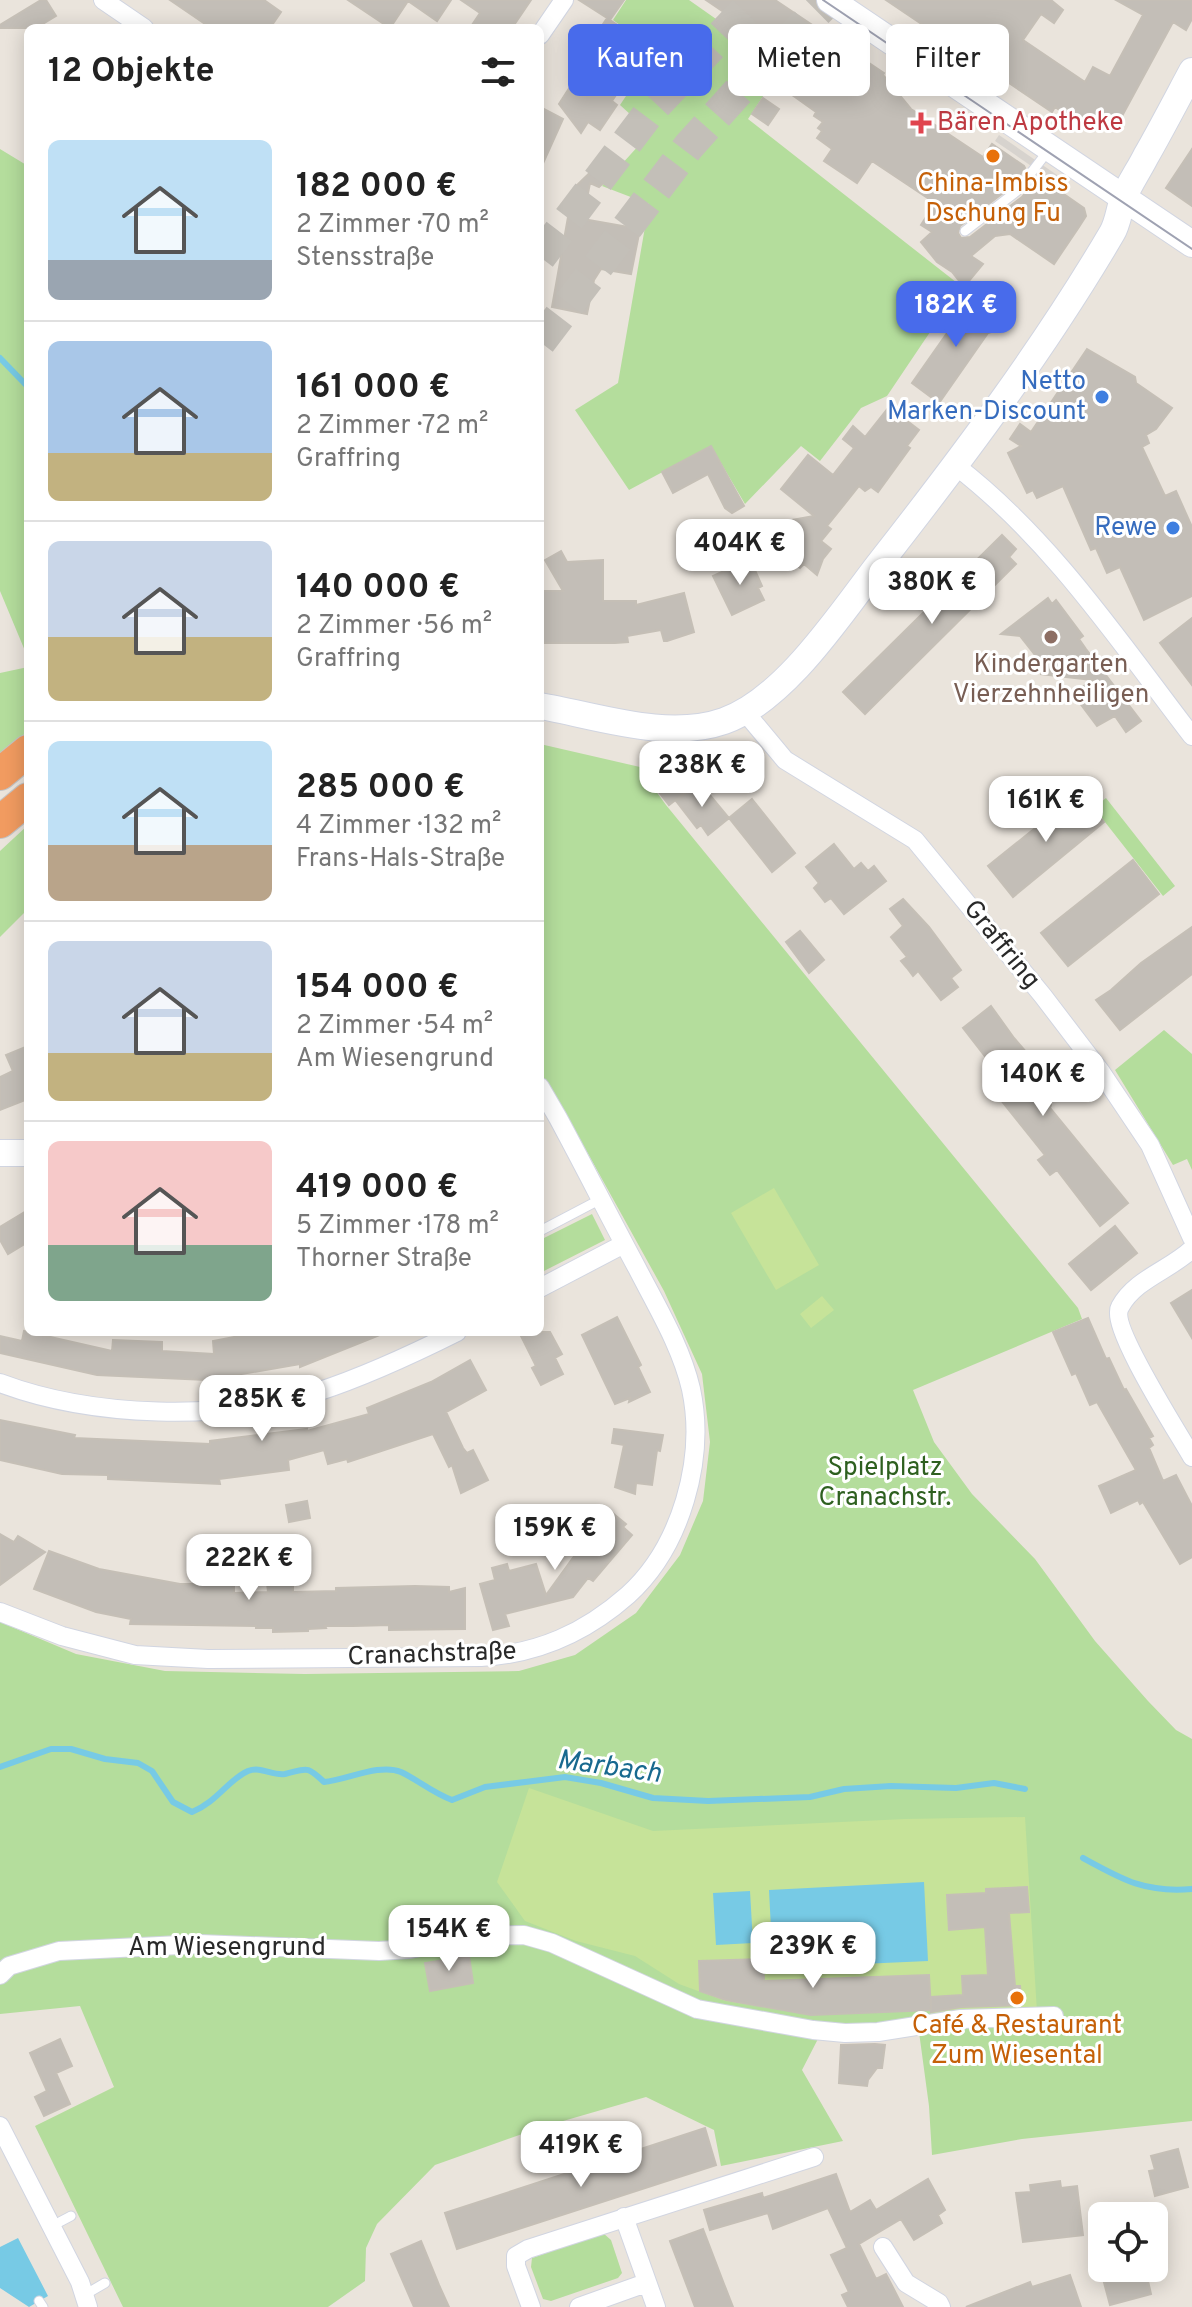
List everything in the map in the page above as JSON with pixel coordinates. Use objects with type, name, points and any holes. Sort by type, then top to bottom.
[{"type":"highway","points":[[0,774],[24,754]]},
{"type":"highway","points":[[0,822],[24,802]]},
{"type":"street","points":[[103,0],[138,24]]},
{"type":"street","points":[[544,29],[564,0]]},
{"type":"street","points":[[830,0],[1192,244]]},
{"type":"street","points":[[544,707],[666,727],[698,728],[745,712],[784,680],[956,466],[1043,340],[1114,230],[1124,198],[1192,71]]},
{"type":"street","points":[[956,466],[1017,520],[1067,574],[1192,736]]},
{"type":"street","name":"Graffring","points":[[745,712],[785,760],[915,840],[1101,1072],[1150,1145],[1192,1238]]},
{"type":"street","name":"Cranachstraße","points":[[0,1612],[62,1636],[135,1655],[208,1659],[509,1656],[531,1651],[580,1631],[644,1581],[681,1513],[693,1459],[694,1409],[684,1366],[673,1338],[544,1094]]},
{"type":"street","points":[[0,1153],[24,1153]]},
{"type":"street","points":[[544,1286],[624,1244]]},
{"type":"street","points":[[1192,1249],[1134,1290],[1118,1310],[1118,1319],[1126,1342],[1192,1457]]},
{"type":"street","points":[[0,1383],[42,1396],[111,1408],[188,1410],[257,1404],[314,1393],[366,1376],[449,1336]]},
{"type":"street","name":"Am Wiesengrund","points":[[0,1975],[9,1966],[59,1951],[200,1944],[379,1951],[410,1949],[476,1936],[524,1935],[558,1940],[697,2009],[813,2030],[878,2032],[961,2019],[1054,2016]]},
{"type":"street","points":[[0,2126],[87,2300]]},
{"type":"street","points":[[531,2307],[516,2266],[516,2256],[528,2249],[814,2157]]},
{"type":"street","points":[[624,2217],[656,2307]]},
{"type":"street","points":[[883,2247],[906,2283],[941,2307]]},
{"type":"street","points":[[579,2307],[646,2283]]},
{"type":"lane","points":[[965,231],[1017,191],[1050,148]]},
{"type":"lane","points":[[544,1229],[601,1199]]},
{"type":"lane","points":[[52,2226],[71,2216]]},
{"type":"lane","points":[[87,2300],[105,2283]]},
{"type":"green space","points":[[626,0],[689,0],[728,27],[728,96],[763,96],[748,119],[961,286],[887,396],[861,408],[820,461],[801,446],[745,504],[711,446],[629,490],[575,410],[618,383],[649,204],[602,186],[640,144],[623,132],[631,115],[620,105],[626,96],[712,96],[712,24],[619,24],[613,20]]},
{"type":"green space","points":[[0,149],[24,164],[24,648],[0,591]]},
{"type":"green space","points":[[24,668],[24,734],[0,755],[0,673]]},
{"type":"green space","name":"Spielplatz Cranachstr.","points":[[544,745],[653,770],[655,790],[666,805],[1078,1308],[1082,1319],[913,1390],[934,1442],[972,1494],[1035,1559],[1095,1641],[1148,1701],[1176,1730],[1192,1739],[1192,2121],[1022,2139],[932,2155],[919,2032],[820,2035],[802,2070],[843,2141],[721,2166],[714,2130],[646,2097],[539,2128],[435,2165],[377,2224],[366,2248],[365,2281],[328,2307],[123,2307],[35,2126],[114,2087],[80,2006],[0,2014],[0,1622],[76,1654],[165,1671],[305,1674],[519,1671],[575,1655],[636,1613],[680,1555],[703,1501],[710,1442],[702,1374],[664,1291],[571,1123],[544,1081]]},
{"type":"green space","points":[[1106,798],[1175,886],[1163,896],[1094,808]]},
{"type":"green space","points":[[24,829],[24,913],[0,937],[0,851]]},
{"type":"green space","points":[[1164,1030],[1192,1054],[1192,1170],[1187,1159],[1173,1165],[1115,1070]]},
{"type":"green space","points":[[774,1188],[819,1265],[776,1290],[731,1213]]},
{"type":"green space","points":[[592,1214],[605,1240],[544,1271],[544,1238]]},
{"type":"green space","points":[[822,1296],[834,1310],[811,1328],[800,1314]]},
{"type":"green space","points":[[529,1788],[653,1831],[905,1819],[1025,1817],[1037,2012],[931,2016],[930,2010],[811,2015],[725,2001],[679,1984],[635,1956],[576,1941],[525,1921],[497,1882]]},
{"type":"green space","points":[[603,2233],[611,2240],[622,2273],[618,2278],[551,2301],[543,2299],[531,2267],[532,2258]]},
{"type":"shaded area","points":[[999,135],[1070,184],[1066,190],[995,141]]},
{"type":"water","points":[[924,1882],[928,1961],[773,1968],[769,1890]]},
{"type":"water","points":[[750,1891],[753,1943],[716,1945],[713,1893]]},
{"type":"water","points":[[18,2238],[48,2296],[29,2307],[0,2288],[0,2247]]},
{"type":"building","points":[[41,0],[46,0],[56,16],[43,24],[24,24],[24,28],[0,28],[0,25]]},
{"type":"building","points":[[170,0],[264,0],[281,12],[273,24],[205,24]]},
{"type":"building","points":[[348,0],[451,0],[437,21],[408,1],[393,24],[384,24]]},
{"type":"building","points":[[461,0],[531,0],[515,24],[473,24],[480,13]]},
{"type":"building","points":[[579,0],[624,0],[610,20],[616,24],[603,24],[607,18]]},
{"type":"building","points":[[706,0],[775,0],[811,24],[749,24],[745,21],[742,24]]},
{"type":"building","points":[[886,0],[1051,0],[1063,10],[1054,23],[1041,14],[1023,40],[1085,82],[1093,67],[1110,76],[1143,15],[1116,0],[1192,0],[1192,19],[1186,30],[1173,22],[1115,129],[1095,121],[1089,130],[1055,107],[1052,112],[1009,83],[1009,24],[922,24]]},
{"type":"building","points":[[870,64],[884,73],[886,96],[900,96],[911,109],[983,157],[992,144],[1024,166],[1012,186],[960,226],[958,233],[961,238],[970,237],[1022,197],[1038,176],[1084,208],[1086,216],[1054,264],[1010,234],[995,236],[971,256],[983,264],[964,287],[921,242],[932,232],[921,225],[935,203],[872,161],[857,183],[824,161],[832,149],[817,138],[822,131],[818,128],[823,122],[814,116],[816,112],[794,96],[870,96]]},
{"type":"building","points":[[568,90],[568,96],[615,96],[612,101],[617,105],[600,130],[588,122],[581,133],[559,104]]},
{"type":"building","points":[[763,98],[779,109],[768,125],[752,114]]},
{"type":"building","points":[[544,109],[563,119],[544,161]]},
{"type":"building","points":[[1192,149],[1192,206],[1166,188]]},
{"type":"building","points":[[602,161],[614,173],[599,187],[590,183],[583,219],[640,229],[631,274],[601,269],[594,280],[587,314],[552,307],[573,189]]},
{"type":"building","points":[[970,295],[996,313],[993,317],[997,320],[998,330],[988,333],[939,403],[912,383]]},
{"type":"building","points":[[1087,349],[1135,377],[1136,383],[1172,408],[1156,429],[1146,435],[1149,443],[1142,447],[1165,496],[1176,491],[1192,527],[1192,596],[1144,620],[1120,567],[1107,573],[1096,548],[1091,550],[1063,486],[1037,498],[1033,490],[1027,493],[1008,453],[1021,446],[1010,439],[1020,424],[1031,432]]},
{"type":"building","points":[[889,407],[919,430],[907,446],[910,448],[878,492],[871,487],[865,491],[859,486],[827,526],[831,529],[821,541],[831,549],[817,575],[804,564],[800,568],[778,550],[783,544],[776,537],[775,528],[781,522],[814,516],[781,489],[808,455],[833,475],[854,448],[843,439],[853,426],[865,437]]},
{"type":"building","points":[[711,446],[744,506],[732,513],[725,508],[708,474],[673,493],[662,472]]},
{"type":"building","points":[[1002,535],[1016,549],[1009,557],[1016,564],[865,714],[843,692]]},
{"type":"building","points":[[561,551],[567,562],[603,560],[603,601],[636,601],[636,605],[684,593],[694,632],[667,641],[664,641],[661,630],[627,636],[628,642],[544,643],[544,591],[563,591],[545,560]]},
{"type":"building","points":[[750,559],[762,586],[758,588],[764,600],[732,615],[713,576]]},
{"type":"building","points":[[1048,598],[1052,604],[1056,600],[1083,636],[1079,639],[1086,649],[1141,721],[1126,732],[1115,716],[1097,726],[1073,694],[1092,680],[1041,674],[1042,664],[1020,636],[1001,634]]},
{"type":"building","points":[[1192,618],[1192,685],[1160,643]]},
{"type":"building","points":[[672,779],[683,794],[669,805],[658,791]]},
{"type":"building","points":[[699,782],[729,818],[708,835],[701,825],[697,828],[676,801]]},
{"type":"building","points":[[1080,792],[1104,822],[1013,897],[988,866]]},
{"type":"building","points":[[752,799],[795,853],[772,872],[729,818]]},
{"type":"building","points":[[834,844],[854,869],[861,863],[868,871],[874,866],[886,881],[844,914],[831,898],[825,902],[814,888],[819,883],[806,867]]},
{"type":"building","points":[[1133,860],[1159,894],[1068,966],[1041,933]]},
{"type":"building","points":[[903,899],[929,927],[961,970],[951,978],[958,987],[941,1000],[918,971],[913,976],[901,961],[907,957],[891,937],[903,926],[890,909]]},
{"type":"building","points":[[1192,927],[1192,974],[1120,1030],[1096,1000]]},
{"type":"building","points":[[800,931],[824,960],[809,973],[786,942]]},
{"type":"building","points":[[991,1006],[1040,1068],[1028,1077],[1128,1203],[1100,1226],[1057,1170],[1050,1175],[1038,1160],[1045,1155],[1000,1099],[1011,1090],[963,1028]]},
{"type":"building","points":[[24,1048],[24,1100],[0,1110],[0,1077],[13,1071],[6,1055]]},
{"type":"building","points":[[24,1212],[24,1244],[8,1254],[0,1240],[0,1227]]},
{"type":"building","points":[[1115,1226],[1137,1253],[1091,1290],[1069,1264]]},
{"type":"building","points":[[1192,1290],[1192,1338],[1171,1303]]},
{"type":"building","points":[[617,1317],[641,1365],[638,1367],[650,1392],[629,1402],[630,1398],[615,1404],[582,1335]]},
{"type":"building","points":[[1088,1318],[1106,1359],[1109,1358],[1124,1390],[1153,1436],[1149,1438],[1153,1445],[1149,1448],[1163,1481],[1176,1475],[1192,1506],[1192,1557],[1180,1564],[1143,1502],[1140,1504],[1138,1500],[1111,1513],[1099,1486],[1136,1470],[1097,1402],[1090,1405],[1076,1373],[1072,1375],[1053,1332]]},
{"type":"building","points":[[24,1331],[24,1336],[46,1336],[112,1351],[113,1340],[162,1342],[162,1351],[214,1354],[213,1341],[239,1336],[377,1336],[300,1367],[300,1364],[207,1380],[97,1375],[0,1353],[0,1336],[22,1341]]},
{"type":"building","points":[[544,1332],[550,1332],[562,1354],[555,1358],[563,1374],[541,1385],[532,1368],[536,1366],[521,1336],[544,1336]]},
{"type":"building","points":[[470,1360],[486,1390],[446,1412],[463,1448],[467,1453],[473,1450],[488,1480],[461,1493],[452,1465],[449,1467],[433,1434],[348,1462],[347,1459],[328,1464],[324,1450],[288,1460],[289,1470],[219,1479],[220,1484],[62,1474],[0,1460],[0,1420],[75,1435],[74,1438],[210,1444],[210,1441],[307,1431],[369,1414],[367,1408],[431,1382]]},
{"type":"building","points":[[614,1429],[663,1435],[660,1451],[657,1450],[652,1485],[636,1483],[635,1494],[615,1487],[624,1445],[612,1443]]},
{"type":"building","points":[[307,1501],[310,1518],[289,1522],[286,1505]]},
{"type":"building","points":[[604,1506],[626,1524],[623,1527],[632,1535],[593,1581],[588,1578],[573,1597],[505,1614],[509,1626],[493,1630],[480,1584],[495,1580],[492,1568],[507,1564],[509,1571],[536,1564],[546,1595],[580,1548],[574,1542]]},
{"type":"building","points":[[0,1534],[14,1542],[18,1536],[45,1552],[0,1585]]},
{"type":"building","points":[[49,1551],[99,1569],[180,1584],[234,1584],[234,1593],[268,1592],[267,1583],[293,1583],[293,1592],[415,1586],[449,1587],[449,1592],[465,1588],[465,1629],[389,1630],[389,1625],[325,1626],[308,1631],[273,1632],[273,1628],[256,1626],[130,1624],[131,1619],[96,1612],[34,1589]]},
{"type":"building","points":[[1027,1887],[1029,1912],[1009,1913],[1015,1986],[1020,1986],[1022,2005],[961,2007],[931,2012],[931,1997],[963,1995],[962,1976],[988,1975],[985,1927],[949,1930],[947,1895]]},
{"type":"building","points":[[469,1956],[473,1983],[430,1991],[425,1963]]},
{"type":"building","points":[[763,1959],[764,1981],[929,1975],[931,2010],[811,2015],[726,2000],[700,1991],[699,1961]]},
{"type":"building","points":[[60,2039],[72,2066],[56,2073],[70,2104],[44,2116],[35,2097],[47,2091],[30,2053]]},
{"type":"building","points":[[841,2045],[885,2045],[882,2068],[877,2068],[867,2086],[839,2083]]},
{"type":"building","points":[[705,2128],[716,2165],[457,2249],[445,2213]]},
{"type":"building","points":[[1178,2149],[1188,2187],[1155,2196],[1149,2171],[1155,2170],[1151,2156]]},
{"type":"building","points":[[836,2174],[850,2212],[870,2200],[876,2210],[928,2179],[945,2210],[938,2215],[942,2223],[914,2240],[901,2219],[859,2244],[876,2279],[886,2274],[903,2307],[848,2307],[842,2295],[849,2292],[831,2255],[847,2248],[828,2208],[773,2229],[768,2213],[710,2230],[704,2210],[762,2193],[763,2198]]},
{"type":"building","points":[[1060,2181],[1061,2188],[1077,2186],[1083,2235],[1023,2242],[1016,2193],[1031,2192],[1030,2185]]},
{"type":"building","points":[[703,2229],[733,2307],[695,2307],[670,2241]]},
{"type":"building","points":[[421,2241],[449,2307],[414,2307],[391,2254]]},
{"type":"building","points":[[1070,2275],[1081,2307],[966,2307],[1030,2282],[1032,2287]]},
{"type":"building","points":[[1104,2282],[1148,2282],[1151,2294],[1110,2305]]},
{"type":"waterway","points":[[0,358],[24,383]]},
{"type":"waterway","name":"Marbach","points":[[0,1767],[51,1749],[71,1749],[105,1759],[138,1763],[152,1771],[173,1802],[192,1812],[241,1775],[257,1770],[280,1774],[306,1770],[324,1782],[383,1769],[392,1770],[452,1800],[485,1787],[565,1777],[601,1783],[653,1798],[708,1801],[810,1797],[844,1789],[891,1786],[956,1788],[994,1783],[1025,1789]]},
{"type":"waterway","name":"Marbach","points":[[1083,1858],[1110,1873],[1147,1887],[1192,1889]]},
{"type":"tunnel","points":[[544,252],[652,109],[755,0]]},
{"type":"tunnel","points":[[544,337],[689,146],[753,75],[829,0]]},
{"type":"tram line","points":[[823,0],[1192,249]]},
{"type":"place","name":"Bären Apotheke","points":[[921,123]]},
{"type":"place","name":"China-Imbiss Dschung Fu","points":[[993,156]]},
{"type":"place","name":"Netto Marken-Discount","points":[[1102,397]]},
{"type":"place","name":"Rewe","points":[[1173,528]]},
{"type":"place","name":"Kindergarten Vierzehnheiligen","points":[[1051,637]]},
{"type":"place","name":"Café & Restaurant Zum Wiesental","points":[[1017,1998]]}]
